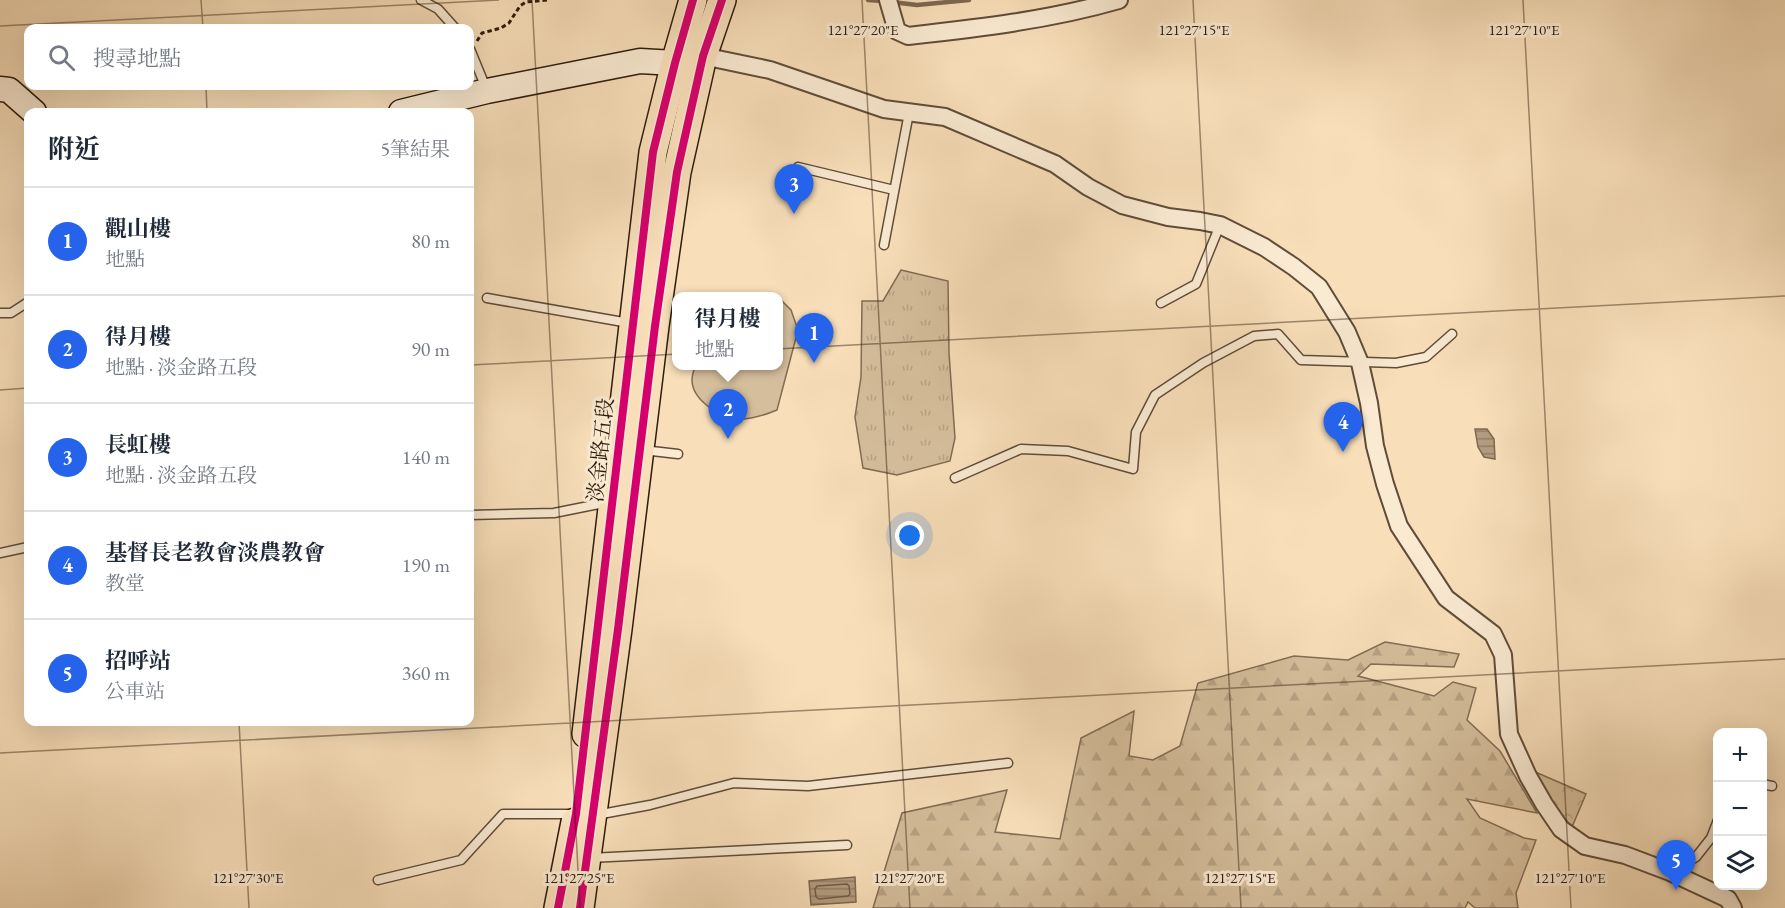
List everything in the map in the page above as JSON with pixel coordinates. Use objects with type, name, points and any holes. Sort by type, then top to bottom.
[{"type":"main road","name":"淡金路五段","points":[[558,908],[584,815],[618,630],[639,450],[649,284],[653,152],[689,2]]},
{"type":"main road","name":"淡金路五段","points":[[580,908],[587,858],[584,815],[612,502],[633,323],[649,284],[703,56],[721,2]]},
{"type":"street","points":[[888,0],[897,32],[908,36],[1015,23],[1090,9],[1119,0]]},
{"type":"street","points":[[417,108],[487,91],[639,61],[675,63],[703,56],[770,70],[884,109],[945,117],[1055,164],[1088,187],[1122,205],[1168,217],[1220,225],[1264,247],[1319,287],[1347,332],[1360,363],[1375,446],[1399,525],[1446,598],[1493,634],[1503,655],[1509,734],[1528,776],[1561,829],[1585,846],[1625,855],[1670,872],[1728,899],[1733,908]]},
{"type":"street","points":[[0,89],[9,90],[29,108]]},
{"type":"lane","points":[[421,0],[438,9],[451,24]]},
{"type":"lane","points":[[474,59],[487,91]]},
{"type":"lane","points":[[884,245],[910,113]]},
{"type":"lane","points":[[798,167],[894,190]]},
{"type":"lane","points":[[1161,303],[1196,284],[1220,225]]},
{"type":"lane","points":[[487,298],[633,323]]},
{"type":"lane","points":[[0,313],[11,313],[24,305]]},
{"type":"lane","points":[[955,478],[1021,448],[1068,450],[1133,469],[1136,432],[1155,395],[1203,363],[1254,336],[1278,334],[1301,360],[1396,363],[1426,357],[1452,334]]},
{"type":"lane","points":[[639,450],[678,454]]},
{"type":"lane","points":[[474,515],[554,513],[612,502]]},
{"type":"lane","points":[[0,553],[24,548]]},
{"type":"lane","points":[[378,880],[461,860],[503,814],[584,815],[650,805],[734,783],[808,786],[1008,763]]},
{"type":"lane","points":[[1670,872],[1696,857],[1713,833]]},
{"type":"lane","points":[[587,858],[847,845]]},
{"type":"path","points":[[474,42],[482,33],[501,28],[509,23],[520,6],[526,2],[548,0]]},
{"type":"green space","points":[[901,270],[948,281],[949,353],[955,438],[950,461],[897,475],[863,468],[855,417],[861,377],[862,301],[883,301]]},
{"type":"green space","points":[[783,302],[791,310],[798,330],[777,410],[750,418],[724,416],[702,401],[693,387],[694,370],[783,370]]},
{"type":"green space","points":[[1385,642],[1459,654],[1454,667],[1371,664],[1358,676],[1434,696],[1453,682],[1476,688],[1467,720],[1500,751],[1537,813],[1467,799],[1480,818],[1524,838],[1536,840],[1516,893],[1518,908],[1475,908],[1468,902],[1465,908],[873,908],[902,813],[1007,790],[995,832],[1060,839],[1081,738],[1134,711],[1129,756],[1153,760],[1180,746],[1198,683],[1294,656],[1348,660]]},
{"type":"green space","points":[[1533,771],[1586,794],[1572,827],[1554,806]]},
{"type":"water","points":[[1475,429],[1487,429],[1494,439],[1495,459],[1484,457],[1478,447]]},
{"type":"water","points":[[855,877],[856,902],[811,905],[809,881]]},
{"type":"waterway","points":[[868,0],[883,1]]},
{"type":"waterway","points":[[892,2],[917,5],[969,0]]},
{"type":"cycle path","points":[[558,908],[576,814],[653,152],[693,0]]},
{"type":"cycle path","points":[[580,908],[677,172],[703,56],[722,0]]},
{"type":"place","name":"長虹樓","points":[[794,214]]},
{"type":"place","name":"觀山樓","points":[[814,363]]},
{"type":"place","name":"得月樓","points":[[728,439]]},
{"type":"place","name":"基督長老教會淡農教會","points":[[1343,452]]},
{"type":"place","name":"招呼站","points":[[1676,890]]}]
